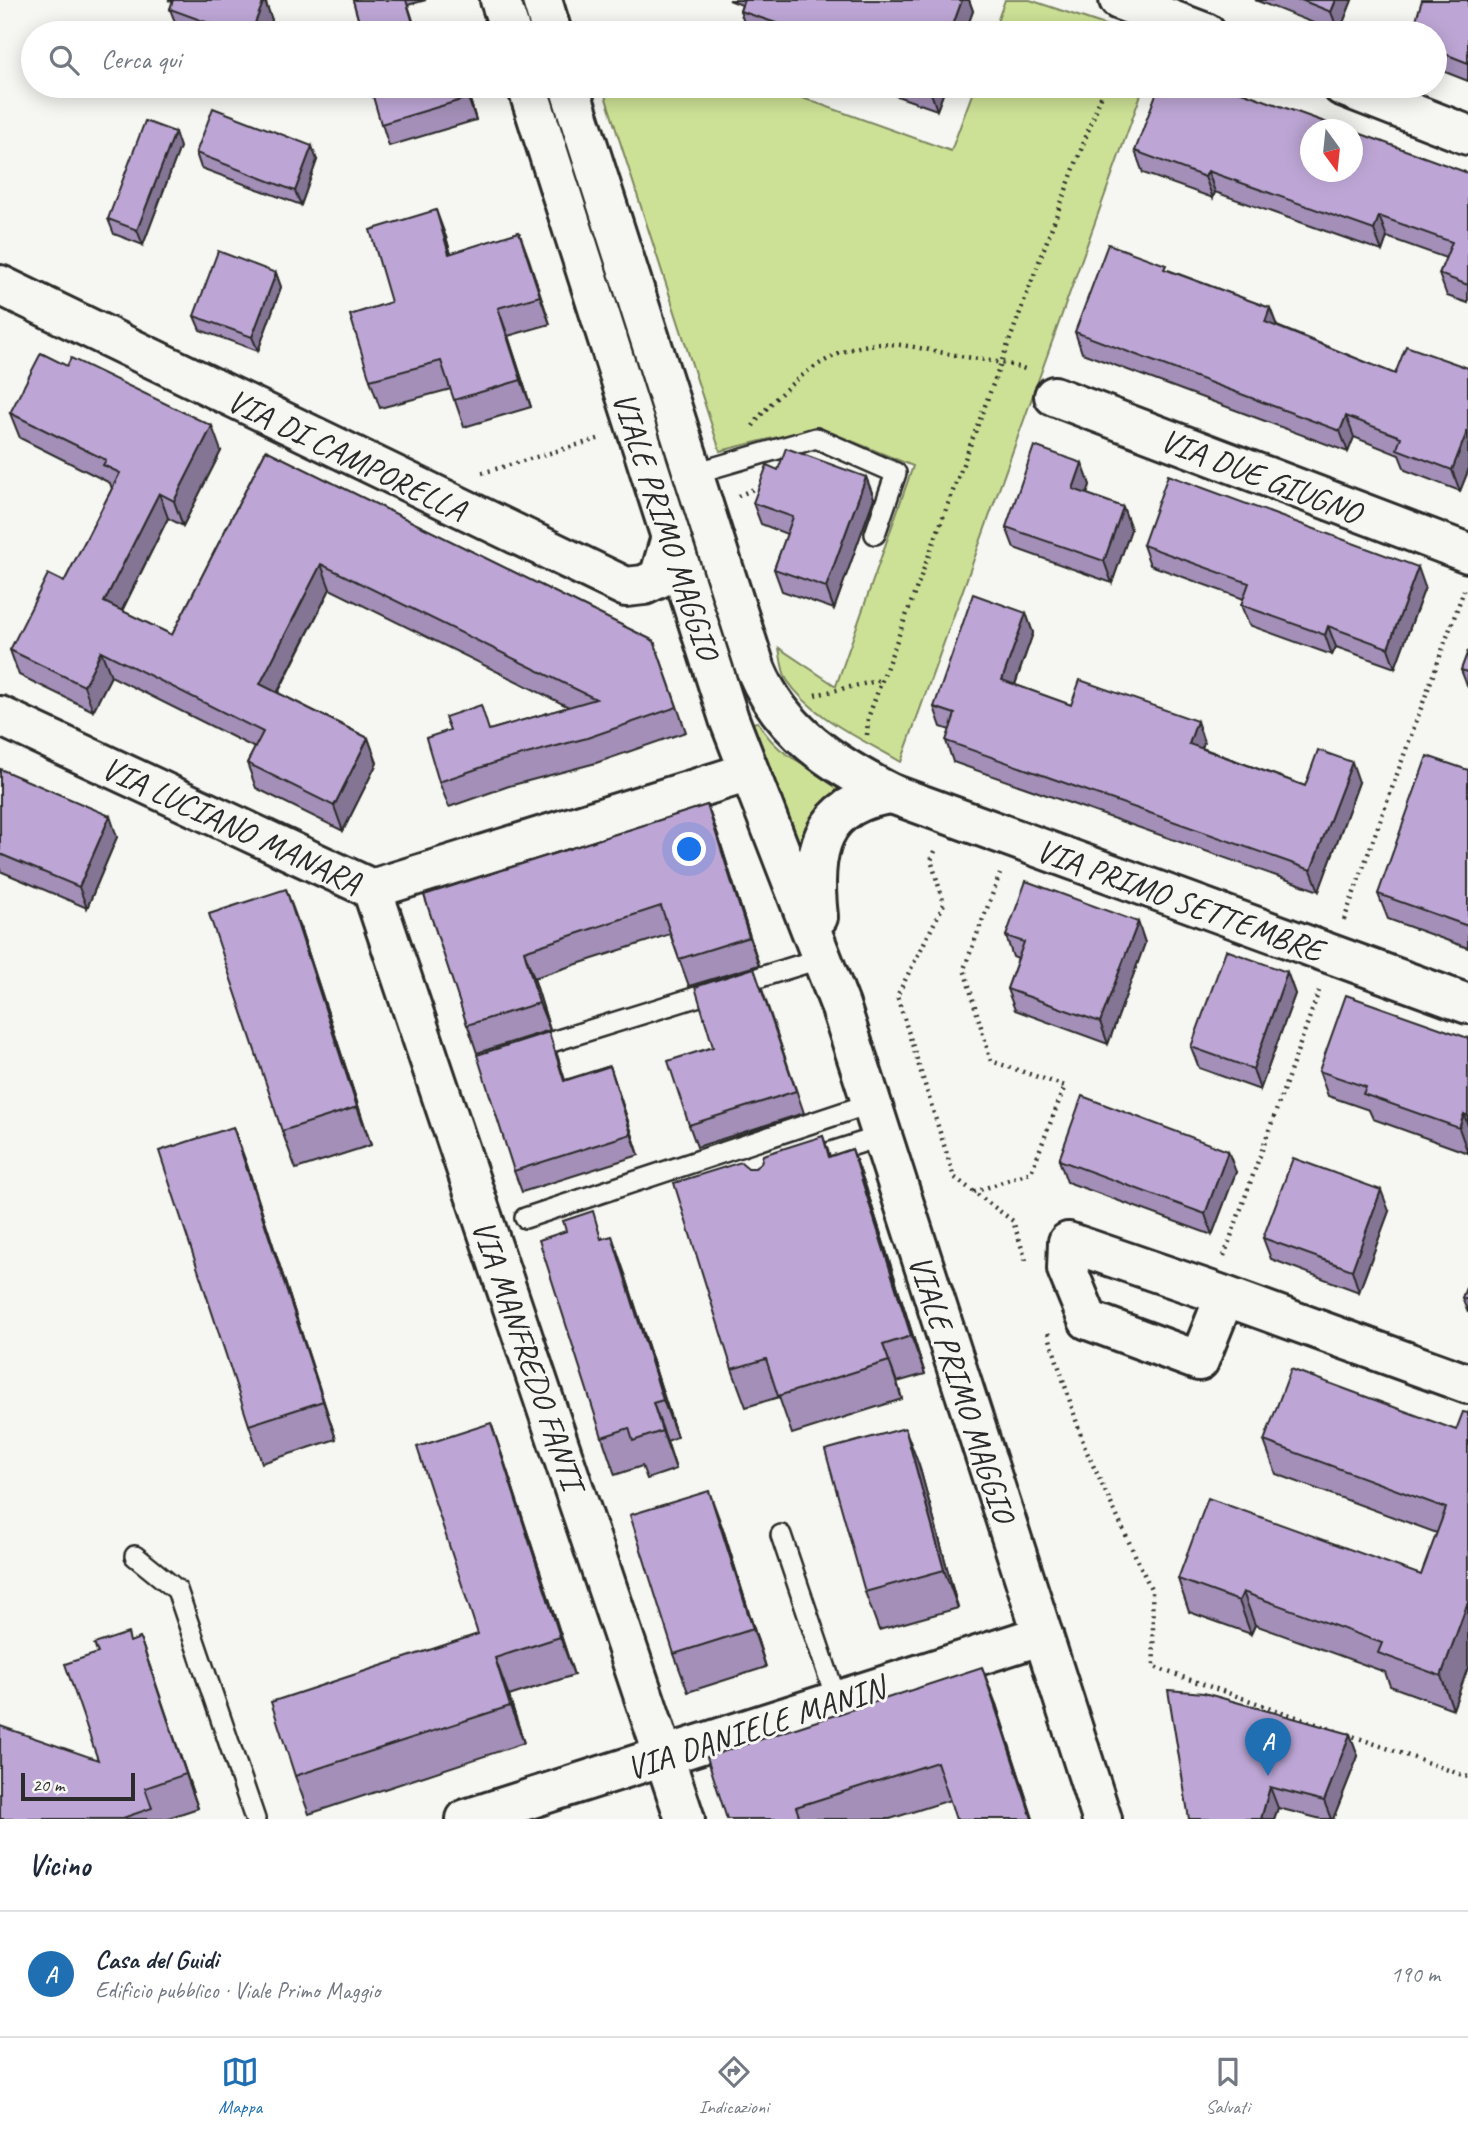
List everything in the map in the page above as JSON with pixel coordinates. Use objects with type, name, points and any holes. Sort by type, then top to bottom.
[{"type":"street","points":[[500,0],[507,21]]},
{"type":"street","points":[[542,0],[548,21]]},
{"type":"street","points":[[1119,0],[1174,21]]},
{"type":"street","name":"VIALE PRIMO MAGGIO","points":[[531,98],[749,772],[822,958],[877,1119],[1102,1819]]},
{"type":"street","name":"VIALE PRIMO MAGGIO","points":[[573,98],[761,683]]},
{"type":"street","points":[[1373,98],[1468,135]]},
{"type":"street","name":"VIA DI CAMPORELLA","points":[[0,285],[626,587],[644,585],[659,579],[671,537]]},
{"type":"street","name":"VIA DUE GIUGNO","points":[[1054,396],[1468,553]]},
{"type":"street","name":"VIA PRIMO SETTEMBRE","points":[[761,683],[773,706],[817,750],[852,774],[892,794],[1468,1004]]},
{"type":"street","name":"VIA LUCIANO MANARA","points":[[0,716],[372,889],[749,772]]},
{"type":"street","name":"VIALE PRIMO MAGGIO","points":[[822,958],[814,870],[826,830],[839,814],[873,796],[892,794]]},
{"type":"street","name":"VIA MANFREDO FANTI","points":[[372,889],[685,1819]]},
{"type":"street","points":[[1225,1296],[1468,1384]]},
{"type":"street","name":"VIA DANIELE MANIN","points":[[466,1819],[1043,1635]]},
{"type":"lane","points":[[699,490],[816,438],[895,473],[875,534]]},
{"type":"lane","points":[[508,1056],[822,958]]},
{"type":"lane","points":[[783,1167],[877,1119]]},
{"type":"lane","points":[[525,1218],[877,1119]]},
{"type":"lane","points":[[781,1535],[838,1701]]},
{"type":"lane","points":[[135,1556],[177,1590],[254,1819]]},
{"type":"path","points":[[867,737],[869,718],[882,680],[1100,98]]},
{"type":"path","points":[[746,436],[767,405],[804,376],[839,354],[880,344],[1002,360]]},
{"type":"path","points":[[424,491],[636,428]]},
{"type":"path","points":[[699,490],[763,485]]},
{"type":"path","points":[[803,697],[882,680]]},
{"type":"path","points":[[949,814],[931,860],[944,904],[897,996],[954,1177],[1013,1221],[1029,1271]]},
{"type":"path","points":[[974,1192],[1031,1172],[1065,1086],[991,1062],[964,969],[1015,838]]},
{"type":"path","points":[[1045,1322],[1085,1448],[1152,1591],[1154,1667],[1468,1777]]},
{"type":"green space","points":[[1005,0],[1030,0],[1093,21],[997,21]]},
{"type":"green space","points":[[606,98],[803,98],[951,151],[971,98],[1140,98],[901,762],[840,727],[810,706],[787,680],[779,648],[836,686],[913,466],[818,427],[720,451]]},
{"type":"green space","points":[[758,722],[765,734],[782,751],[838,779],[840,784],[796,847],[750,723]]},
{"type":"building","points":[[173,0],[264,0],[256,21],[203,21],[170,9]]},
{"type":"building","points":[[353,0],[406,0],[412,21],[359,21]]},
{"type":"building","points":[[744,0],[962,0],[954,21],[770,21],[740,11]]},
{"type":"building","points":[[1301,0],[1336,0],[1331,12]]},
{"type":"building","points":[[1422,0],[1468,0],[1468,63],[1447,55],[1447,21],[1416,21]]},
{"type":"building","points":[[373,98],[468,98],[381,124]]},
{"type":"building","points":[[1155,98],[1258,98],[1316,119],[1300,119],[1300,182],[1363,182],[1363,135],[1468,173],[1468,285],[1439,274],[1452,242],[1379,216],[1374,230],[1208,171],[1205,177],[1135,151]]},
{"type":"building","points":[[213,108],[312,146],[295,191],[196,153]]},
{"type":"building","points":[[145,121],[175,132],[137,230],[108,219]]},
{"type":"building","points":[[436,210],[449,254],[519,232],[540,296],[498,308],[521,380],[454,400],[441,361],[370,380],[350,315],[391,302],[370,230]]},
{"type":"building","points":[[1108,244],[1166,265],[1164,269],[1270,308],[1265,322],[1395,374],[1406,346],[1468,368],[1468,429],[1452,470],[1397,449],[1401,437],[1346,416],[1340,431],[1075,332]]},
{"type":"building","points":[[218,251],[276,273],[252,337],[194,316]]},
{"type":"building","points":[[41,353],[67,366],[71,358],[212,426],[174,501],[159,493],[104,602],[172,635],[266,450],[654,641],[677,707],[587,738],[500,761],[439,782],[426,738],[450,730],[445,717],[481,705],[489,730],[596,699],[321,564],[260,684],[368,738],[334,806],[247,763],[263,732],[101,651],[84,686],[10,650],[48,574],[64,582],[120,473],[103,465],[106,460],[10,413]]},
{"type":"building","points":[[1034,446],[1082,463],[1073,489],[1123,507],[1104,561],[1006,527]]},
{"type":"building","points":[[786,448],[866,477],[826,587],[774,569],[793,517],[753,503],[767,465],[778,470]]},
{"type":"building","points":[[1168,475],[1418,567],[1388,648],[1328,626],[1325,635],[1241,605],[1249,583],[1143,545]]},
{"type":"building","points":[[973,594],[1026,613],[1002,680],[1071,705],[1080,680],[1197,721],[1189,744],[1305,786],[1318,750],[1352,762],[1311,870],[946,741],[955,714],[934,707]]},
{"type":"building","points":[[1468,651],[1468,672],[1461,670]]},
{"type":"building","points":[[1427,756],[1468,770],[1468,926],[1378,894]]},
{"type":"building","points":[[0,769],[110,816],[79,887],[0,854]]},
{"type":"building","points":[[707,805],[749,937],[679,959],[661,906],[524,951],[539,1003],[467,1025],[424,895]]},
{"type":"building","points":[[1026,881],[1138,922],[1100,1022],[1007,989],[1024,942],[1006,936]]},
{"type":"building","points":[[286,889],[357,1107],[282,1131],[209,914]]},
{"type":"building","points":[[1226,950],[1287,972],[1253,1069],[1191,1047]]},
{"type":"building","points":[[754,968],[796,1091],[689,1125],[668,1061],[713,1047],[695,987]]},
{"type":"building","points":[[1346,995],[1468,1038],[1468,1116],[1464,1114],[1459,1128],[1363,1094],[1366,1087],[1319,1071]]},
{"type":"building","points":[[549,1032],[564,1081],[610,1066],[631,1134],[514,1171],[477,1055]]},
{"type":"building","points":[[1082,1096],[1228,1151],[1205,1214],[1059,1160]]},
{"type":"building","points":[[233,1127],[323,1401],[249,1425],[159,1151]]},
{"type":"building","points":[[823,1136],[829,1157],[852,1149],[911,1336],[883,1345],[889,1361],[778,1396],[766,1359],[732,1369],[674,1183],[741,1162],[748,1168],[755,1168],[761,1163],[763,1155]]},
{"type":"building","points":[[1293,1158],[1381,1190],[1352,1270],[1263,1238]]},
{"type":"building","points":[[593,1211],[601,1239],[612,1236],[663,1400],[653,1403],[662,1431],[633,1441],[629,1428],[602,1437],[539,1240],[566,1231],[563,1221]]},
{"type":"building","points":[[1468,1283],[1468,1300],[1462,1298]]},
{"type":"building","points":[[1291,1369],[1456,1430],[1463,1412],[1468,1413],[1468,1602],[1441,1676],[1378,1653],[1382,1643],[1243,1592],[1239,1601],[1178,1579],[1208,1498],[1421,1575],[1446,1508],[1264,1441]]},
{"type":"building","points":[[491,1423],[560,1637],[495,1658],[510,1706],[295,1776],[271,1702],[478,1634],[417,1447]]},
{"type":"building","points":[[905,1428],[944,1570],[865,1592],[825,1450]]},
{"type":"building","points":[[709,1491],[753,1629],[674,1654],[630,1515]]},
{"type":"building","points":[[128,1633],[130,1642],[140,1638],[186,1774],[145,1788],[152,1808],[120,1819],[0,1819],[0,1726],[98,1760],[65,1664],[98,1653],[94,1644]]},
{"type":"building","points":[[982,1667],[1032,1819],[956,1819],[937,1762],[796,1807],[800,1819],[727,1819],[707,1757]]},
{"type":"building","points":[[1168,1690],[1204,1693],[1350,1734],[1324,1801],[1270,1787],[1261,1819],[1189,1819]]},
{"type":"place","name":"Casa del Guidi","points":[[1268,1776]]}]
